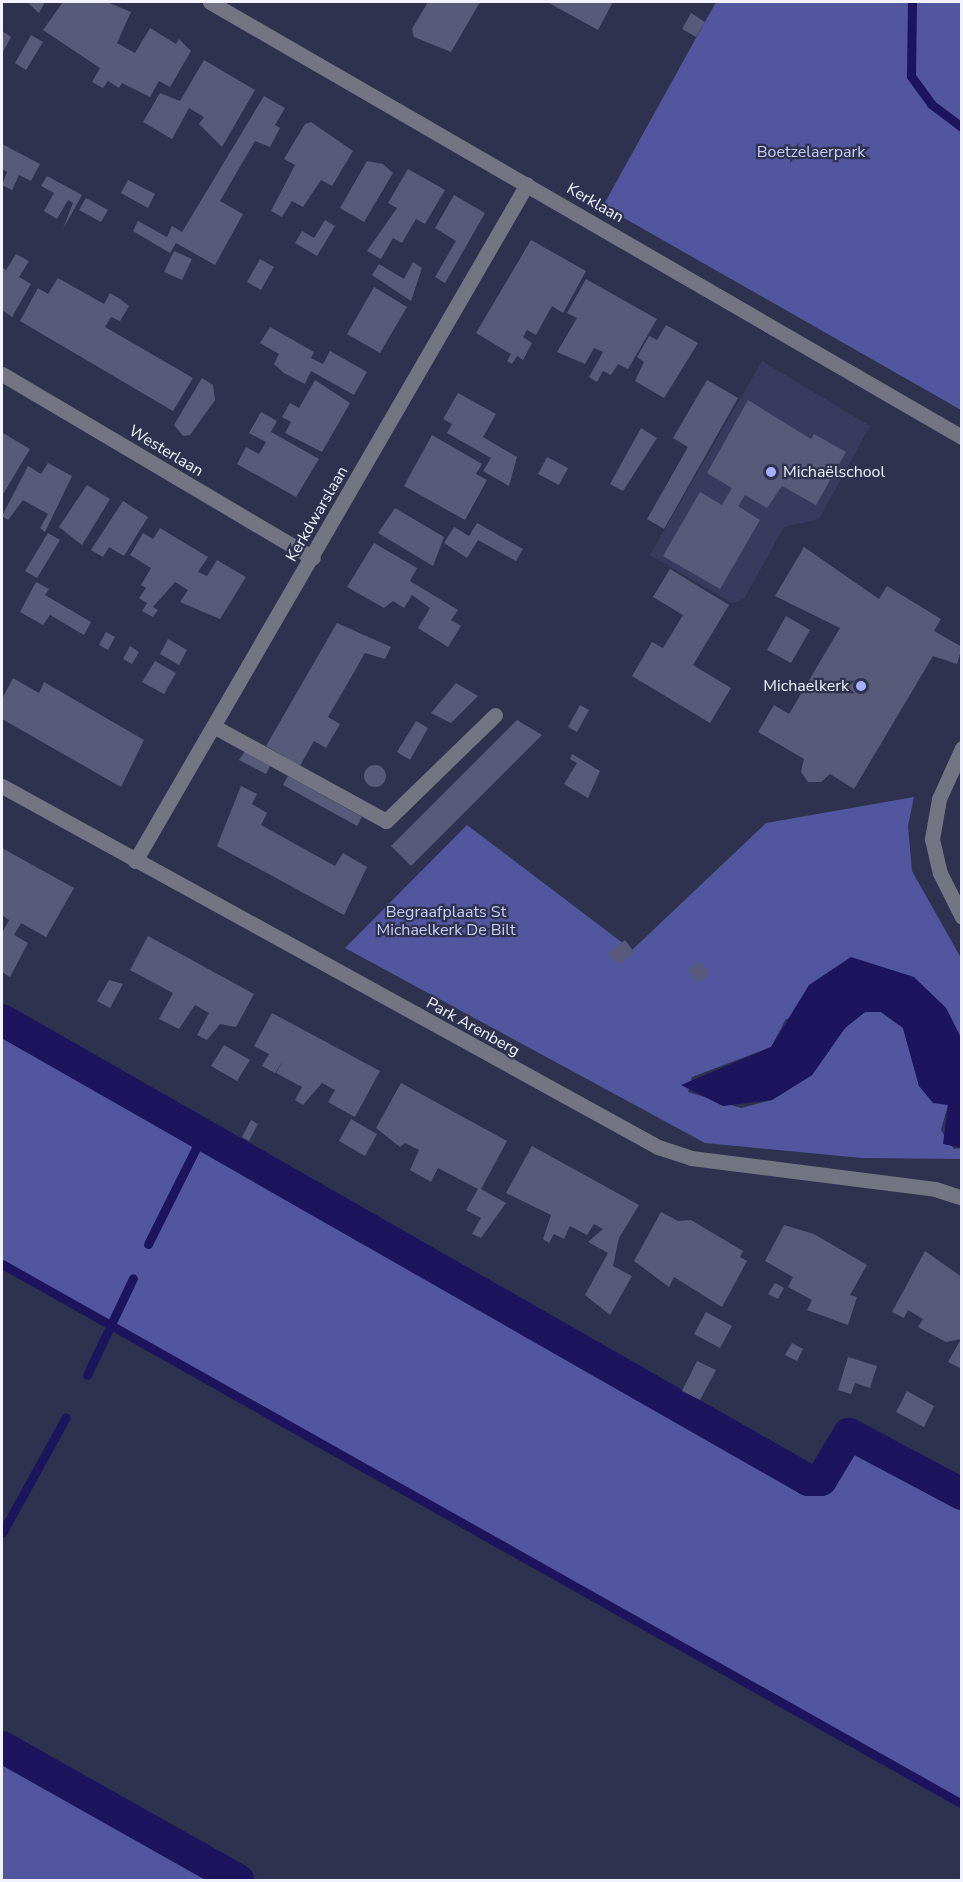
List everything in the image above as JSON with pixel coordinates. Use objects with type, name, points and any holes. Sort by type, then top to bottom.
[{"type":"street","name":"Kerklaan","points":[[210,2],[962,436]]},
{"type":"street","name":"Kerkdwarslaan","points":[[135,861],[215,728],[527,184]]},
{"type":"street","name":"Westerlaan","points":[[2,374],[313,558]]},
{"type":"street","points":[[215,728],[386,821],[495,715]]},
{"type":"street","points":[[962,747],[939,799],[932,839],[940,873],[962,917]]},
{"type":"street","name":"Park Arenberg","points":[[2,786],[658,1147],[691,1158],[935,1189],[962,1198]]},
{"type":"shaded area","name":"Michaëlschool","points":[[762,361],[870,426],[819,519],[784,527],[744,599],[732,603],[650,555]]},
{"type":"shaded area","points":[[851,957],[914,977],[946,1008],[961,1038],[961,1148],[943,1144],[948,1105],[933,1103],[919,1086],[903,1028],[881,1012],[865,1012],[845,1028],[812,1075],[772,1100],[723,1106],[681,1085],[771,1047],[809,985]]},
{"type":"green space","name":"Boetzelaerpark","points":[[716,2],[961,2],[961,410],[603,206]]},
{"type":"green space","name":"Begraafplaats St Michaelkerk De Bilt","points":[[914,797],[908,826],[912,871],[961,958],[961,1038],[946,1008],[932,995],[786,1019],[771,1047],[692,1077],[688,1092],[741,1108],[772,1100],[812,1075],[845,1028],[865,1012],[881,1012],[903,1028],[919,1086],[948,1105],[941,1130],[954,1149],[961,1148],[961,1159],[862,1158],[705,1143],[345,948],[467,825],[632,950],[766,823]]},
{"type":"green space","points":[[2,1014],[819,1472],[853,1444],[961,1507],[961,1809],[2,1261]]},
{"type":"green space","points":[[2,1744],[242,1880],[2,1880]]},
{"type":"building","points":[[27,2],[45,2],[39,13]]},
{"type":"building","points":[[63,2],[107,2],[131,12],[117,43],[135,53],[150,28],[176,44],[179,39],[191,51],[170,87],[159,81],[150,97],[122,83],[119,88],[108,81],[103,88],[92,82],[100,68],[43,30]]},
{"type":"building","points":[[428,2],[480,2],[451,52],[414,37],[412,29]]},
{"type":"building","points":[[547,2],[613,2],[598,30]]},
{"type":"building","points":[[691,13],[705,22],[696,37],[682,29]]},
{"type":"building","points":[[2,31],[11,37],[2,54]]},
{"type":"building","points":[[31,35],[43,42],[26,70],[15,63]]},
{"type":"building","points":[[204,60],[255,90],[222,147],[199,124],[204,117],[189,108],[172,139],[143,122],[160,93],[180,101]]},
{"type":"building","points":[[264,96],[285,108],[275,125],[280,128],[270,147],[255,141],[220,201],[243,214],[215,265],[176,243],[170,253],[133,231],[138,221],[167,237],[172,226],[182,232]]},
{"type":"building","points":[[311,122],[353,151],[332,186],[321,180],[303,207],[292,201],[282,217],[271,211],[295,165],[284,159],[305,124]]},
{"type":"building","points":[[2,144],[40,164],[31,181],[19,175],[12,190],[2,185],[7,172],[2,169]]},
{"type":"building","points":[[367,161],[383,164],[393,173],[364,222],[340,208]]},
{"type":"building","points":[[408,169],[445,190],[425,224],[416,219],[402,243],[393,238],[381,259],[367,251],[397,208],[388,203]]},
{"type":"building","points":[[47,176],[82,195],[63,229],[73,203],[68,200],[57,219],[44,211],[54,193],[41,186]]},
{"type":"building","points":[[128,180],[155,194],[148,208],[121,193]]},
{"type":"building","points":[[454,195],[485,213],[445,283],[435,277],[456,241],[435,228]]},
{"type":"building","points":[[86,198],[108,210],[101,222],[79,210]]},
{"type":"building","points":[[325,220],[335,226],[317,256],[295,243],[302,231],[314,238]]},
{"type":"building","points":[[531,240],[586,271],[563,313],[552,306],[536,335],[527,330],[523,337],[532,343],[523,360],[517,356],[512,364],[507,361],[511,354],[476,333]]},
{"type":"building","points":[[174,251],[192,259],[182,280],[164,272]]},
{"type":"building","points":[[16,254],[29,261],[19,277],[31,284],[12,317],[2,310],[2,267],[6,270]]},
{"type":"building","points":[[260,259],[274,267],[261,290],[247,282]]},
{"type":"building","points":[[413,262],[422,268],[411,301],[372,275],[379,264],[404,279]]},
{"type":"building","points":[[58,278],[104,304],[110,293],[120,299],[129,306],[120,321],[111,317],[105,327],[193,378],[173,411],[20,321],[38,288],[48,294]]},
{"type":"building","points":[[586,279],[657,319],[628,369],[618,364],[611,375],[603,371],[597,382],[589,377],[603,352],[594,348],[585,364],[557,352],[577,318],[567,313]]},
{"type":"building","points":[[374,287],[407,307],[380,353],[347,334]]},
{"type":"building","points":[[666,325],[698,343],[664,398],[635,381],[644,362],[637,357],[649,336],[657,340]]},
{"type":"building","points":[[270,327],[314,352],[311,358],[323,364],[330,351],[367,372],[354,395],[311,371],[305,384],[284,373],[274,364],[279,354],[260,343]]},
{"type":"building","points":[[202,378],[213,385],[215,400],[190,435],[183,436],[174,425]]},
{"type":"building","points":[[315,380],[350,403],[322,452],[285,433],[291,422],[282,417],[290,403],[299,408]]},
{"type":"building","points":[[707,380],[738,398],[664,529],[647,519],[688,447],[673,438]]},
{"type":"building","points":[[458,393],[496,414],[483,437],[517,457],[509,486],[483,471],[491,458],[447,433],[452,424],[443,419]]},
{"type":"building","points":[[748,400],[811,439],[814,434],[846,452],[816,505],[782,486],[767,508],[745,495],[738,506],[760,520],[720,589],[663,556],[700,492],[722,505],[732,488],[707,473]]},
{"type":"building","points":[[261,412],[277,421],[271,432],[319,459],[296,497],[237,464],[246,447],[259,454],[266,442],[249,433]]},
{"type":"building","points":[[641,428],[657,438],[623,491],[610,484]]},
{"type":"building","points":[[3,433],[30,449],[2,496],[2,436]]},
{"type":"building","points":[[432,435],[482,464],[476,474],[487,480],[465,520],[404,486]]},
{"type":"building","points":[[547,457],[568,468],[559,485],[538,474]]},
{"type":"building","points":[[48,463],[72,476],[45,532],[40,528],[48,514],[23,500],[8,520],[2,516],[28,466],[41,474]]},
{"type":"building","points":[[87,485],[110,499],[82,545],[59,527]]},
{"type":"building","points":[[123,501],[148,517],[124,556],[109,547],[103,557],[91,550]]},
{"type":"building","points":[[395,508],[444,537],[433,566],[378,533]]},
{"type":"building","points":[[477,523],[523,549],[516,561],[478,540],[467,558],[444,543],[454,527],[469,536]]},
{"type":"building","points":[[160,528],[208,557],[198,572],[207,576],[217,560],[246,577],[220,619],[180,602],[188,590],[175,582],[153,607],[158,610],[153,617],[142,611],[147,603],[139,598],[146,588],[141,585],[151,568],[130,555],[143,533],[153,539]]},
{"type":"building","points":[[48,533],[60,540],[37,578],[25,571]]},
{"type":"building","points":[[374,543],[417,568],[410,581],[458,610],[451,620],[461,626],[448,647],[418,628],[430,608],[412,595],[404,608],[393,601],[384,608],[347,587]]},
{"type":"building","name":"Michaelkerk","points":[[804,547],[879,599],[887,586],[941,619],[934,631],[962,647],[957,664],[933,656],[854,789],[830,774],[821,782],[808,782],[801,772],[804,759],[758,732],[774,705],[789,714],[840,628],[775,596]]},
{"type":"building","points":[[670,569],[729,605],[693,665],[731,688],[710,723],[632,676],[652,642],[663,648],[683,615],[653,597]]},
{"type":"building","points":[[36,582],[49,589],[45,595],[91,622],[84,635],[50,615],[43,625],[20,612]]},
{"type":"building","points":[[786,616],[810,630],[791,663],[767,650]]},
{"type":"building","points":[[337,623],[391,647],[385,659],[365,653],[328,717],[340,724],[326,748],[314,741],[300,766],[266,746]]},
{"type":"building","points":[[106,632],[115,637],[108,650],[99,645]]},
{"type":"building","points":[[168,639],[187,650],[179,665],[160,654]]},
{"type":"building","points":[[130,646],[139,652],[132,664],[123,659]]},
{"type":"building","points":[[155,661],[176,673],[164,694],[142,682]]},
{"type":"building","points":[[13,678],[39,693],[44,682],[144,740],[121,787],[2,719],[2,699]]},
{"type":"building","points":[[456,683],[478,696],[451,723],[431,713]]},
{"type":"building","points":[[580,705],[589,710],[577,732],[568,727]]},
{"type":"building","points":[[517,720],[542,735],[411,866],[391,846]]},
{"type":"building","points":[[416,721],[428,728],[410,760],[397,752]]},
{"type":"building","points":[[245,751],[270,766],[266,774],[239,760]]},
{"type":"building","points":[[572,754],[600,771],[588,798],[564,784],[577,763],[570,759]]},
{"type":"building","points":[[375,765],[385,772],[386,776],[379,786],[375,787],[365,780],[364,776],[371,766]]},
{"type":"building","points":[[288,776],[362,817],[357,826],[283,785]]},
{"type":"building","points":[[241,786],[257,794],[252,804],[267,813],[261,825],[335,866],[343,853],[367,867],[344,915],[217,846]]},
{"type":"building","points":[[2,848],[74,888],[46,937],[21,923],[14,935],[28,943],[10,977],[2,972],[2,933],[9,920],[2,915]]},
{"type":"building","points":[[148,936],[254,994],[236,1027],[220,1024],[207,1040],[197,1035],[209,1013],[195,1005],[179,1029],[159,1019],[173,993],[130,970]]},
{"type":"building","points":[[625,940],[634,952],[618,965],[608,953]]},
{"type":"building","points":[[699,961],[710,973],[698,983],[688,971]]},
{"type":"building","points":[[109,980],[123,984],[110,1008],[97,1001]]},
{"type":"building","points":[[272,1013],[380,1071],[355,1117],[328,1102],[335,1090],[322,1083],[303,1105],[295,1100],[302,1087],[276,1073],[283,1061],[275,1073],[262,1066],[269,1054],[254,1046]]},
{"type":"building","points":[[224,1045],[250,1060],[237,1081],[211,1066]]},
{"type":"building","points":[[401,1083],[507,1141],[481,1189],[506,1203],[481,1238],[472,1234],[481,1218],[466,1210],[478,1189],[438,1168],[431,1182],[410,1170],[419,1150],[405,1143],[400,1147],[376,1128]]},
{"type":"building","points":[[351,1119],[377,1134],[365,1156],[339,1141]]},
{"type":"building","points":[[251,1120],[258,1124],[249,1141],[242,1137]]},
{"type":"building","points":[[532,1146],[639,1205],[619,1238],[613,1266],[632,1276],[610,1315],[585,1295],[608,1253],[588,1242],[603,1229],[594,1224],[587,1235],[570,1226],[564,1239],[554,1234],[549,1243],[543,1239],[551,1215],[506,1193]]},
{"type":"building","points":[[661,1212],[678,1221],[691,1220],[743,1251],[740,1257],[747,1261],[722,1307],[674,1277],[669,1287],[634,1261]]},
{"type":"building","points":[[784,1225],[814,1234],[867,1265],[850,1295],[857,1297],[848,1325],[807,1310],[812,1300],[788,1287],[793,1277],[765,1261]]},
{"type":"building","points":[[925,1251],[962,1277],[962,1369],[948,1362],[961,1339],[946,1342],[918,1327],[923,1319],[908,1310],[904,1318],[892,1312]]},
{"type":"building","points":[[775,1283],[784,1288],[778,1299],[768,1294]]},
{"type":"building","points":[[706,1312],[732,1326],[720,1348],[694,1334]]},
{"type":"building","points":[[792,1343],[803,1349],[797,1361],[785,1355]]},
{"type":"building","points":[[848,1357],[877,1366],[870,1388],[855,1383],[851,1394],[838,1390]]},
{"type":"building","points":[[697,1361],[716,1370],[700,1400],[682,1391]]},
{"type":"building","points":[[907,1391],[934,1406],[924,1427],[896,1412]]},
{"type":"waterway","points":[[912,2],[911,76],[931,104],[962,127]]},
{"type":"waterway","points":[[2,1020],[808,1480],[821,1480],[849,1434],[962,1494]]},
{"type":"waterway","points":[[148,1244],[204,1132]]},
{"type":"waterway","points":[[2,1264],[962,1804]]},
{"type":"waterway","points":[[87,1375],[133,1278]]},
{"type":"waterway","points":[[2,1533],[66,1417]]},
{"type":"waterway","points":[[2,1747],[238,1880]]},
{"type":"place","name":"Michaëlschool","points":[[771,472]]},
{"type":"place","name":"Michaelkerk","points":[[861,686]]}]
